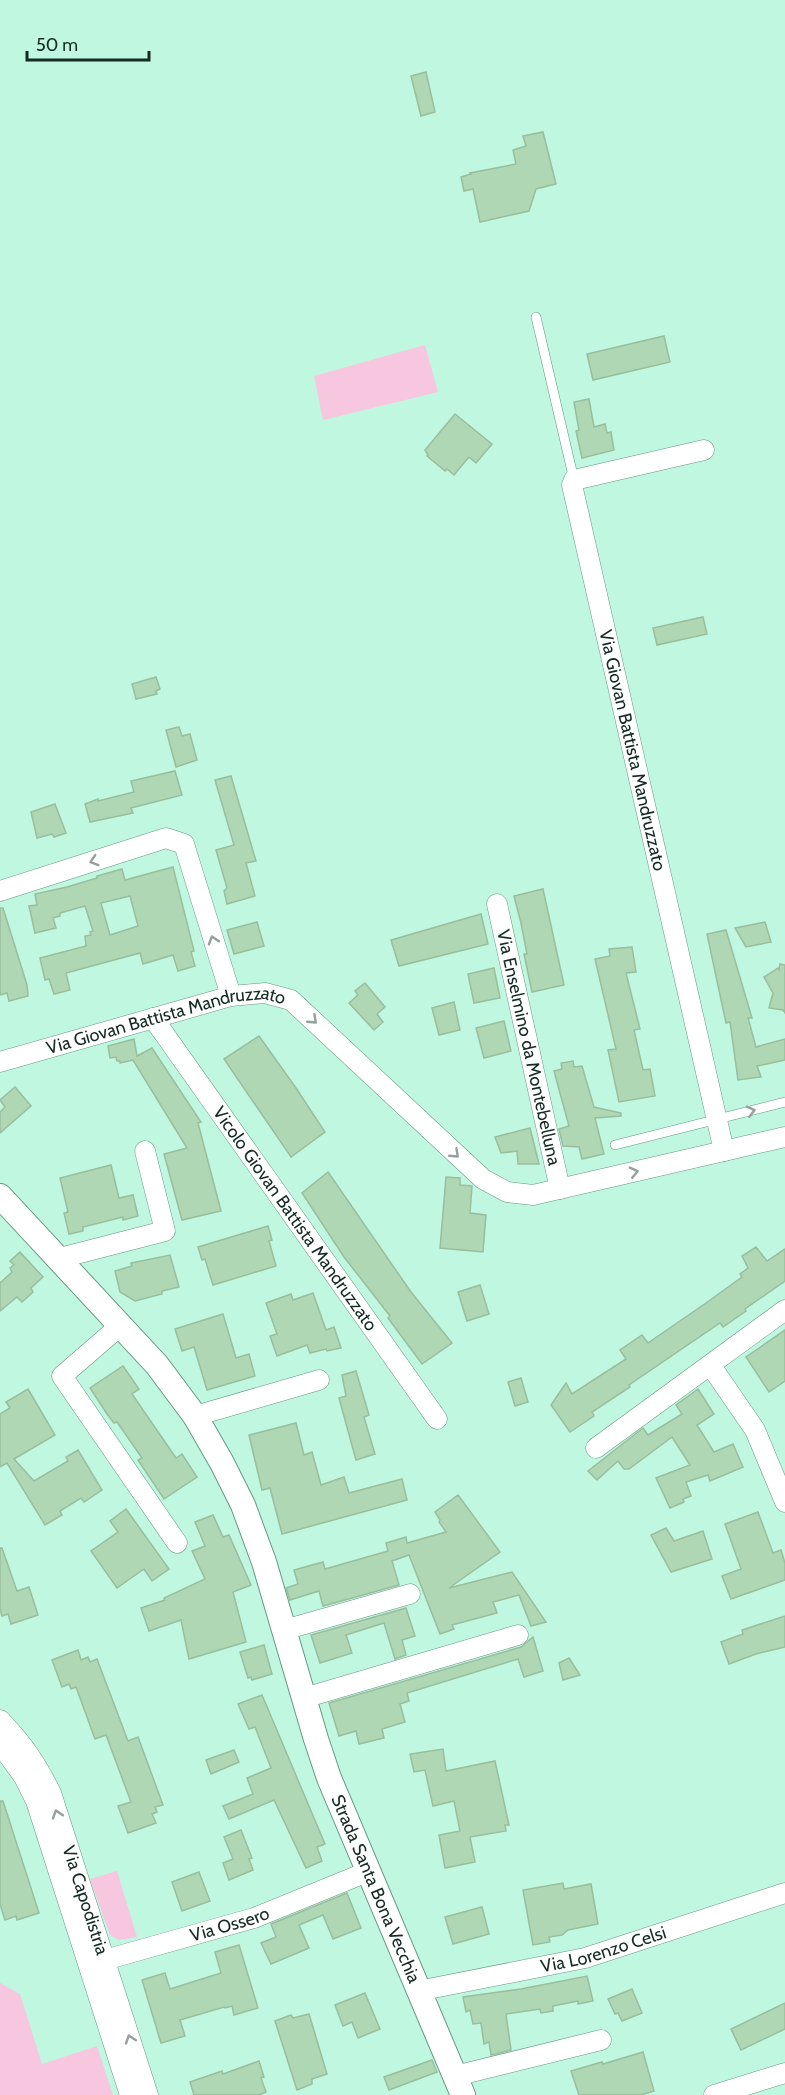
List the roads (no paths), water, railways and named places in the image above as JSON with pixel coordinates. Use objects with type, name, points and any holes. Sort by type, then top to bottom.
[{"type":"street","points":[[574,480],[704,450]]},
{"type":"street","name":"Via Giovan Battista Mandruzzato","points":[[574,480],[572,485],[724,1151]]},
{"type":"street","points":[[0,891],[166,838],[184,844],[231,996]]},
{"type":"street","name":"Via Enselmino da Montebelluna","points":[[498,904],[560,1189]]},
{"type":"street","name":"Via Giovan Battista Mandruzzato","points":[[0,1062],[231,996],[265,993],[291,1000],[483,1179],[507,1192],[533,1195],[785,1137]]},
{"type":"street","name":"Vicolo Giovan Battista Mandruzzato","points":[[153,1017],[437,1419]]},
{"type":"street","points":[[60,1258],[165,1231],[144,1151]]},
{"type":"street","name":"Strada Santa Bona Vecchia","points":[[0,1196],[157,1365],[195,1416],[222,1463],[243,1504],[264,1562],[329,1778],[459,2086],[601,2040]]},
{"type":"street","points":[[596,1448],[785,1311]]},
{"type":"street","points":[[121,1325],[62,1376],[177,1543]]},
{"type":"street","points":[[711,1366],[755,1430],[785,1503]]},
{"type":"street","points":[[195,1416],[319,1380]]},
{"type":"street","points":[[284,1630],[410,1593]]},
{"type":"street","points":[[304,1698],[518,1635]]},
{"type":"street","name":"Via Capodistria","points":[[1,1730],[8,1762],[31,1789],[36,1801],[148,2095]]},
{"type":"street","name":"Via Capodistria","points":[[1,1730],[32,1756],[51,1793],[130,2095]]},
{"type":"street","name":"Via Ossero","points":[[96,1962],[254,1918],[367,1872]]},
{"type":"street","name":"Via Lorenzo Celsi","points":[[418,1990],[585,1958],[785,1893]]},
{"type":"street","points":[[714,2095],[785,2073]]},
{"type":"lane","points":[[536,317],[574,480]]},
{"type":"lane","points":[[615,1145],[785,1102]]}]
